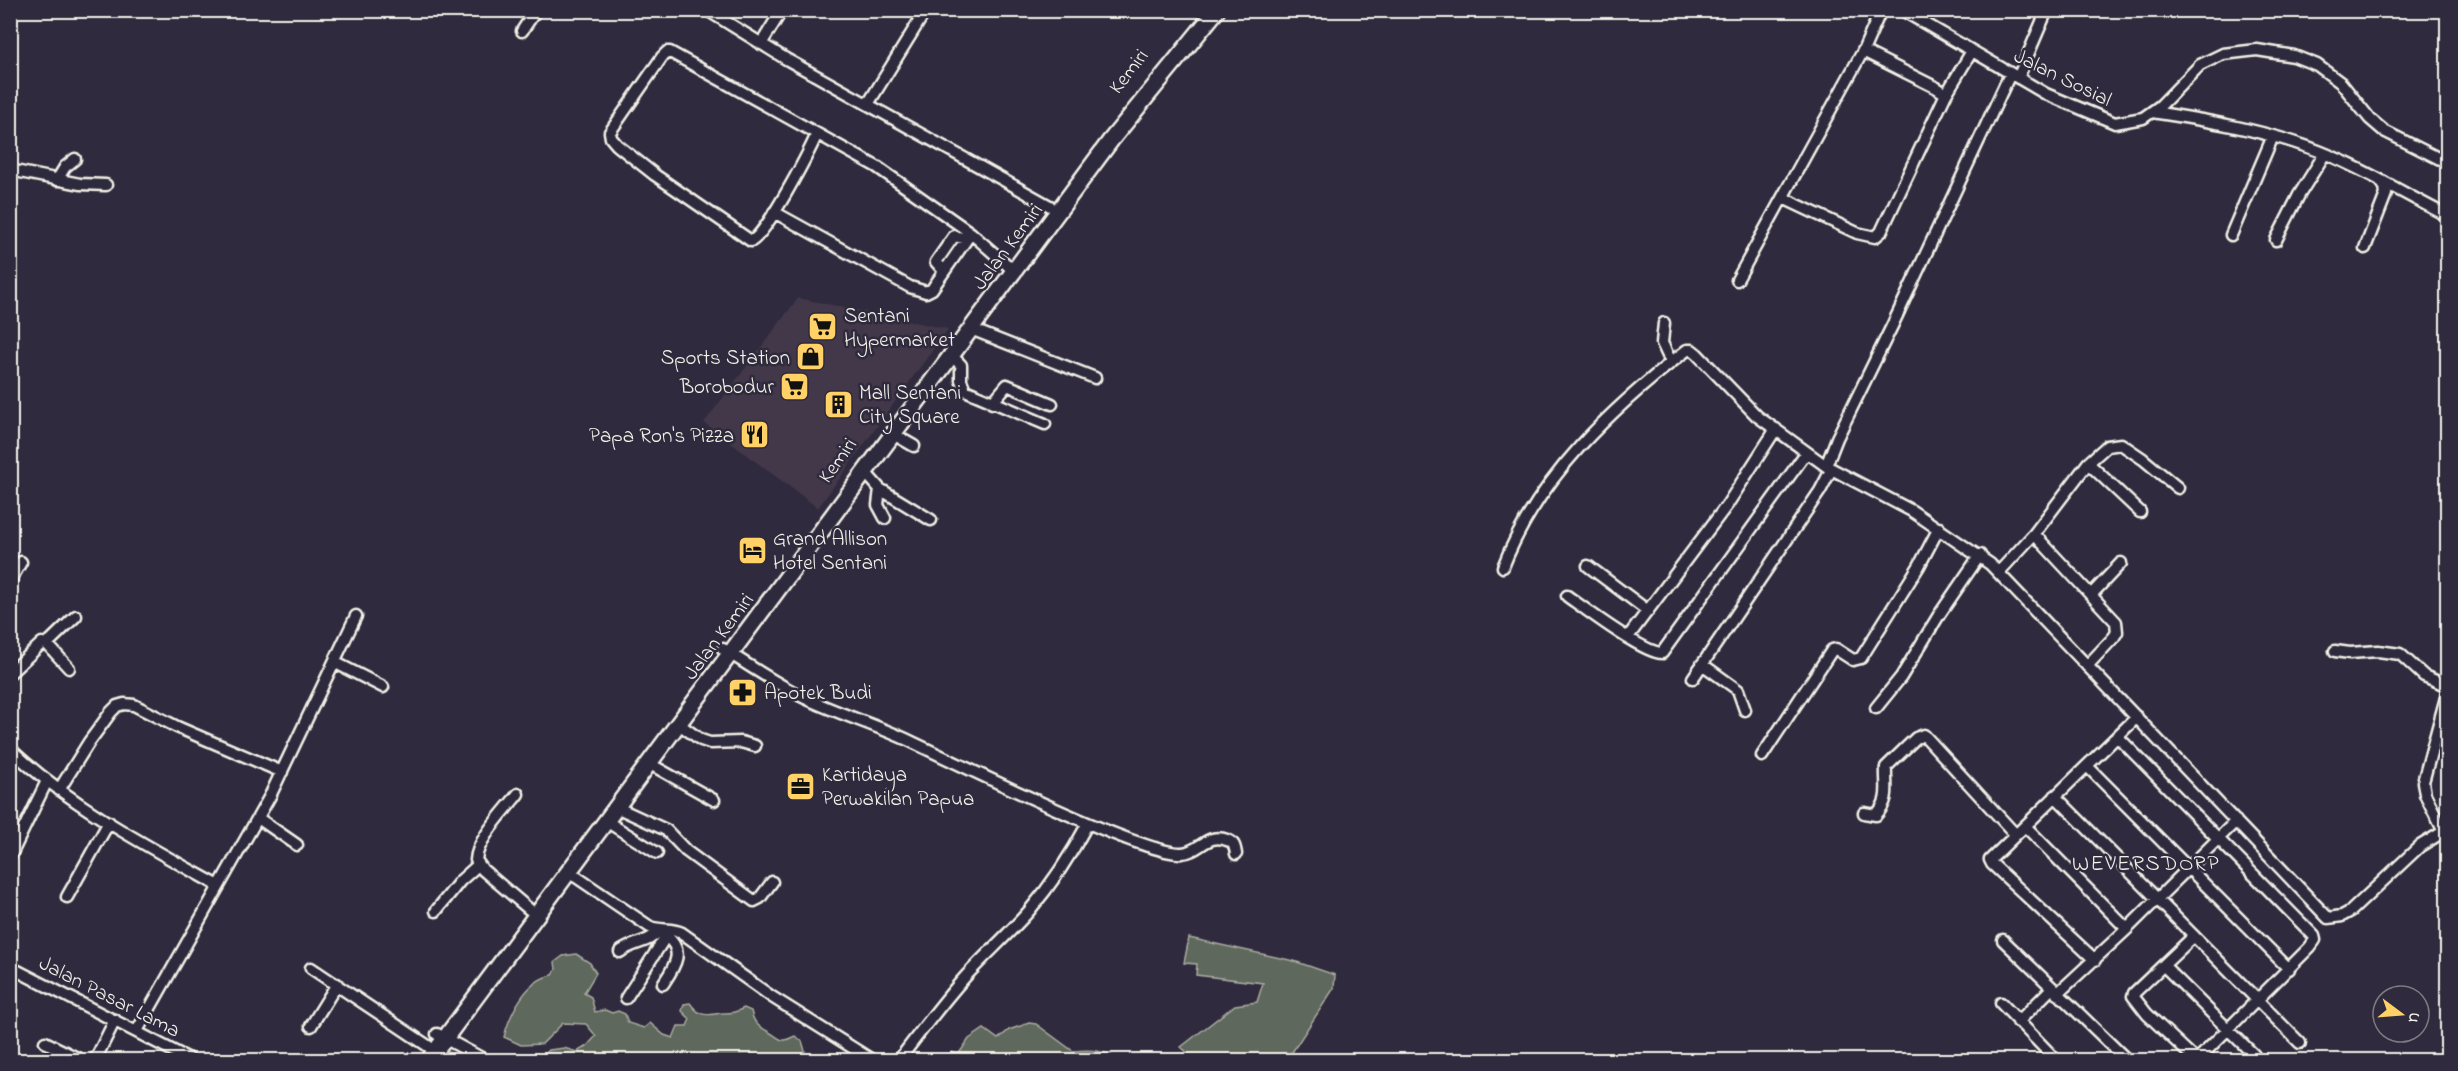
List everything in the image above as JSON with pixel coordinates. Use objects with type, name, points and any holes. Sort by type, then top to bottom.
[{"type":"highway","name":"Kemiri","points":[[618,801],[1011,267],[1050,206],[1160,64],[1205,10]]},
{"type":"highway","name":"Jalan Kemiri","points":[[435,1045],[530,910],[650,764],[727,651],[865,472],[971,329],[1011,267],[1217,10]]},
{"type":"highway","name":"Jalan Kemiri","points":[[418,1060],[435,1045],[569,872],[618,801]]},
{"type":"street","points":[[522,31],[536,10]]},
{"type":"street","points":[[707,10],[762,44],[1050,206]]},
{"type":"street","points":[[762,44],[782,10]]},
{"type":"street","points":[[868,104],[926,10]]},
{"type":"street","points":[[1737,280],[1863,51],[1881,10]]},
{"type":"street","name":"Jalan Sosial","points":[[1902,10],[2014,76],[2071,105],[2115,123],[2133,121],[2152,112],[2207,60],[2232,51],[2269,51],[2294,56],[2317,66],[2341,83],[2370,119],[2384,131],[2448,163]]},
{"type":"street","points":[[1693,678],[1820,490],[1840,431],[2047,10]]},
{"type":"street","points":[[1863,51],[1936,88],[1945,96]]},
{"type":"street","points":[[1783,198],[1857,233],[1869,237],[1879,236],[1945,96],[1972,51]]},
{"type":"street","points":[[817,134],[758,238],[747,240],[655,175],[611,138],[613,127],[667,52],[877,166],[1011,267]]},
{"type":"street","points":[[2152,112],[2213,121],[2273,136],[2324,154],[2448,216]]},
{"type":"street","points":[[2231,235],[2273,136]]},
{"type":"street","points":[[2276,240],[2299,195],[2324,154]]},
{"type":"street","points":[[57,180],[65,167],[75,159]]},
{"type":"street","points":[[10,170],[80,184],[105,185]]},
{"type":"street","points":[[2365,248],[2386,194],[2379,180]]},
{"type":"street","points":[[774,212],[918,290],[926,292],[932,289],[969,236]]},
{"type":"street","points":[[1664,323],[1662,343],[1671,362]]},
{"type":"street","points":[[971,329],[1095,378]]},
{"type":"street","points":[[1503,567],[1517,533],[1575,451],[1617,409],[1671,362],[1687,350],[1692,350],[1757,416],[1806,453],[1828,468],[1895,501],[1980,555],[1999,572],[2328,918],[2342,916],[2351,911],[2420,846],[2445,829],[2425,794],[2423,782],[2448,688],[2424,676],[2400,654],[2378,651],[2350,653],[2335,651]]},
{"type":"street","points":[[951,355],[961,365],[962,386],[965,390],[1045,424]]},
{"type":"street","points":[[992,403],[1007,385],[1052,404]]},
{"type":"street","points":[[1628,637],[1727,505],[1776,429]]},
{"type":"street","points":[[893,434],[914,446]]},
{"type":"street","points":[[1999,572],[2034,534],[2088,463],[2107,446],[2121,444],[2178,488]]},
{"type":"street","points":[[1567,596],[1628,637],[1657,653],[1664,651],[1806,453]]},
{"type":"street","points":[[2088,463],[2140,512]]},
{"type":"street","points":[[865,472],[880,489],[930,520]]},
{"type":"street","points":[[880,489],[878,505],[885,518]]},
{"type":"street","points":[[1762,756],[1832,650],[1836,649],[1853,660],[1861,658],[1919,566],[1939,528]]},
{"type":"street","points":[[2034,534],[2116,622],[2118,627],[2114,637],[2087,666]]},
{"type":"street","points":[[1875,708],[1901,677],[1939,615],[1980,555]]},
{"type":"street","points":[[10,581],[21,562]]},
{"type":"street","points":[[2091,595],[2121,563]]},
{"type":"street","points":[[1588,566],[1648,611]]},
{"type":"street","points":[[10,673],[76,616]]},
{"type":"street","points":[[137,1032],[258,818],[356,616]]},
{"type":"street","points":[[46,644],[69,668]]},
{"type":"street","points":[[727,651],[808,699],[908,740],[1003,787],[1088,823],[1138,842],[1179,853],[1186,852],[1212,837],[1220,838],[1231,841],[1235,845],[1236,854]]},
{"type":"street","points":[[334,662],[383,687]]},
{"type":"street","points":[[1702,664],[1738,690],[1745,711]]},
{"type":"street","points":[[60,790],[89,742],[111,712],[117,706],[124,704],[134,705],[177,728],[282,772]]},
{"type":"street","points":[[2095,960],[1992,864],[1991,858],[2137,717]]},
{"type":"street","points":[[679,724],[705,741],[741,742],[755,746]]},
{"type":"street","points":[[1864,813],[1876,815],[1884,806],[1888,788],[1886,767],[1916,738],[1924,735],[2015,834]]},
{"type":"street","points":[[2117,736],[2314,936],[2310,947],[2196,1060],[2147,1014],[2133,996],[2194,936]]},
{"type":"street","points":[[10,749],[60,790],[109,822],[219,886]]},
{"type":"street","points":[[650,764],[714,800]]},
{"type":"street","points":[[2087,766],[2289,969]]},
{"type":"street","points":[[10,857],[47,781]]},
{"type":"street","points":[[518,794],[478,849],[476,860],[478,865],[530,910]]},
{"type":"street","points":[[2055,796],[2300,1043]]},
{"type":"street","points":[[618,801],[666,830],[686,851],[754,901],[760,898],[772,882]]},
{"type":"street","points":[[258,818],[297,844]]},
{"type":"street","points":[[606,821],[657,853]]},
{"type":"street","points":[[2019,1022],[2054,991],[2095,960],[2236,821]]},
{"type":"street","points":[[67,897],[109,822]]},
{"type":"street","points":[[899,1060],[950,994],[1049,887],[1088,823]]},
{"type":"street","points":[[2025,826],[2127,929]]},
{"type":"street","points":[[436,911],[460,881],[478,865]]},
{"type":"street","points":[[569,872],[643,922],[665,932],[682,933],[762,991],[872,1060]]},
{"type":"street","points":[[620,952],[627,946],[665,932]]},
{"type":"street","points":[[663,984],[675,966],[678,952],[676,945],[665,932]]},
{"type":"street","points":[[626,998],[665,932]]},
{"type":"street","points":[[2003,940],[2127,1060]]},
{"type":"street","points":[[2164,966],[2254,1055]]},
{"type":"street","name":"Jalan Pasar Lama","points":[[10,967],[137,1032],[170,1056],[190,1060]]},
{"type":"street","points":[[311,968],[435,1045],[485,1060]]},
{"type":"street","points":[[311,1026],[337,984]]},
{"type":"street","points":[[2001,1003],[2056,1060]]},
{"type":"street","points":[[95,1060],[115,1020]]},
{"type":"street","points":[[45,1042],[81,1060]]},
{"type":"shaded area","name":"Mall Sentani City Square","points":[[798,298],[948,329],[818,508],[704,423]]},
{"type":"green space","points":[[1189,938],[1294,961],[1335,975],[1334,988],[1287,1060],[1196,1060],[1181,1047],[1235,1005],[1257,1002],[1263,983],[1196,975],[1197,964],[1184,963]]},
{"type":"green space","points":[[576,954],[590,963],[596,973],[584,993],[591,997],[595,1012],[618,1011],[625,1014],[628,1023],[644,1028],[650,1023],[664,1035],[673,1038],[678,1026],[687,1026],[690,1019],[682,1011],[684,1004],[690,1003],[698,1012],[707,1015],[733,1012],[744,1008],[751,1011],[759,1026],[779,1038],[786,1040],[795,1036],[802,1041],[805,1051],[799,1060],[545,1060],[543,1057],[549,1050],[564,1048],[577,1052],[587,1046],[596,1036],[586,1024],[563,1023],[542,1044],[521,1045],[504,1037],[510,1018],[527,990],[543,978],[553,975],[556,969],[555,962],[563,956]]},
{"type":"green space","points":[[1029,1023],[1036,1024],[1073,1051],[1097,1051],[1121,1060],[944,1060],[952,1052],[958,1055],[969,1039],[984,1029],[998,1039],[1009,1030]]},
{"type":"place","name":"Sentani Hypermarket","points":[[823,327]]},
{"type":"place","name":"Sports Station","points":[[811,357]]},
{"type":"place","name":"Borobodur","points":[[795,386]]},
{"type":"place","name":"Mall Sentani City Square","points":[[838,404]]},
{"type":"place","name":"Papa Ron's Pizza","points":[[755,435]]},
{"type":"place","name":"Grand Allison Hotel Sentani","points":[[752,550]]},
{"type":"place","name":"Apotek Budi","points":[[743,692]]},
{"type":"place","name":"Kartidaya Perwakilan Papua","points":[[801,786]]},
{"type":"district","name":"WEVERSDORP","points":[[2146,862]]}]
